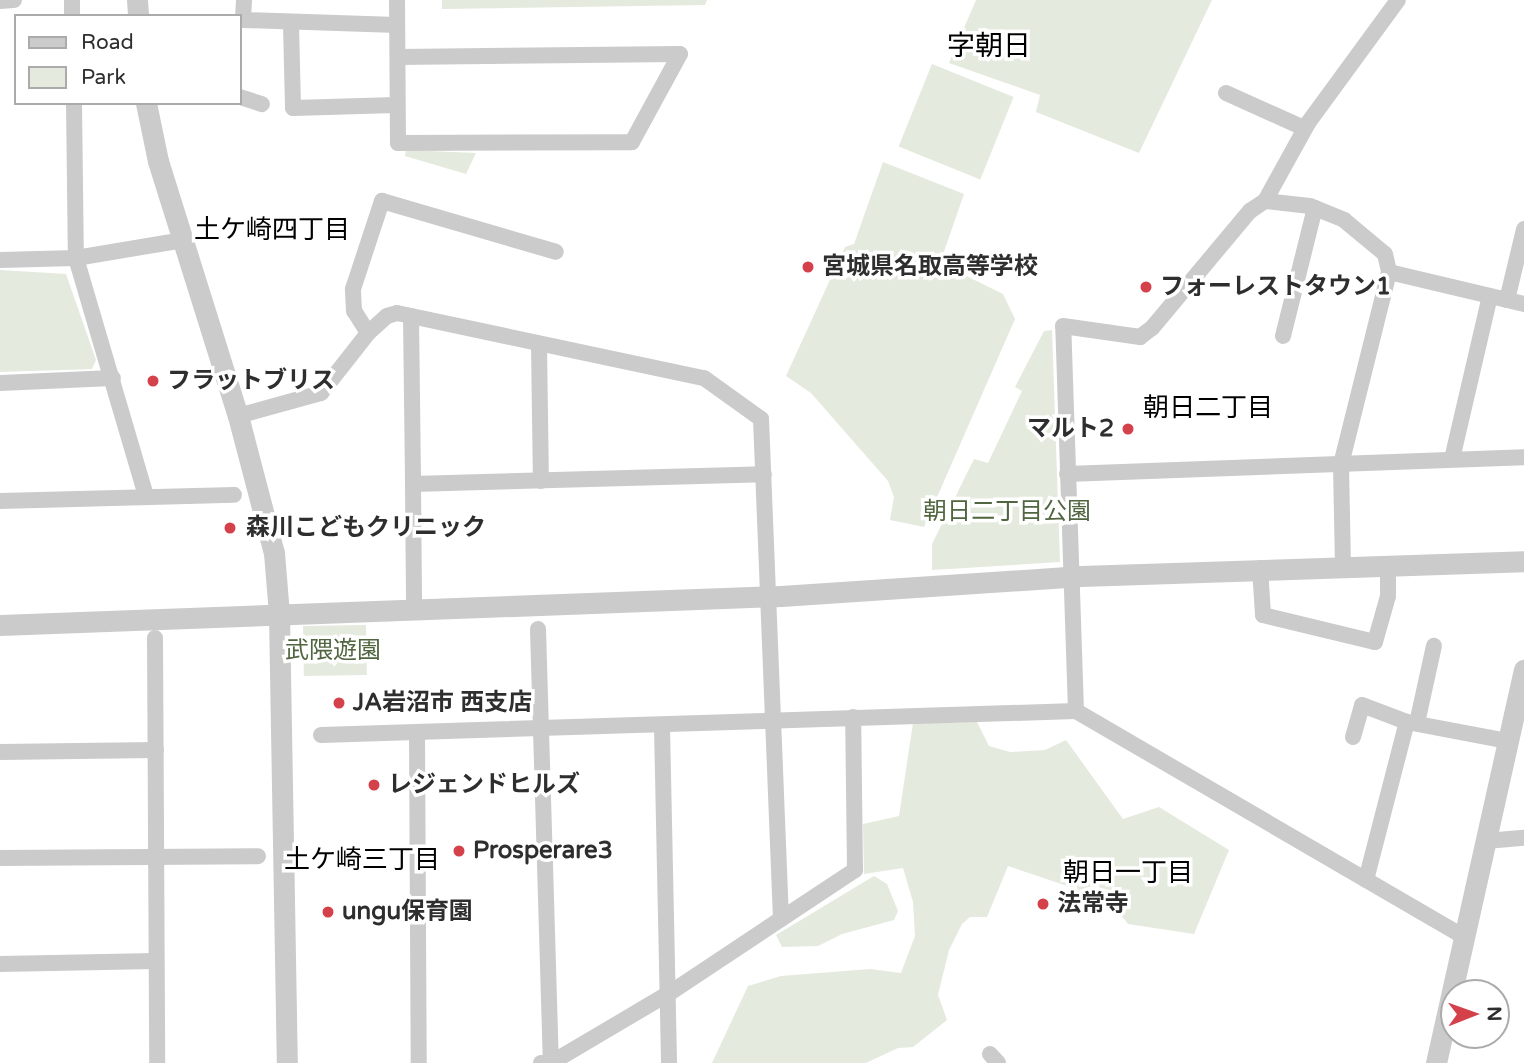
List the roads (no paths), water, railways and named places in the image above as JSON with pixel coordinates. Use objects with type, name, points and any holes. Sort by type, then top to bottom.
[{"type":"street","points":[[0,1],[14,0]]},
{"type":"street","points":[[244,0],[243,20],[291,25],[397,25]]},
{"type":"street","points":[[397,0],[398,143],[632,142],[680,54],[398,57]]},
{"type":"street","points":[[1076,711],[1063,326],[1140,337],[1250,211],[1265,201],[1304,128],[1398,0]]},
{"type":"street","points":[[291,25],[293,108],[396,105]]},
{"type":"street","points":[[1226,93],[1304,128]]},
{"type":"street","points":[[242,98],[262,104]]},
{"type":"street","points":[[74,105],[76,258],[146,496]]},
{"type":"street","points":[[146,105],[158,161],[238,416],[274,553],[279,614],[287,1063]]},
{"type":"street","points":[[368,333],[354,311],[353,289],[382,201],[556,253]]},
{"type":"street","points":[[1265,201],[1315,208],[1368,237],[1385,254],[1389,272],[1341,464],[1343,565]]},
{"type":"street","points":[[1283,336],[1315,208]]},
{"type":"street","points":[[1507,300],[1524,229]]},
{"type":"street","points":[[0,260],[76,258],[183,240]]},
{"type":"street","points":[[1389,272],[1524,304]]},
{"type":"street","points":[[1452,459],[1490,296]]},
{"type":"street","points":[[238,416],[321,393],[368,333],[387,316],[411,316],[704,378],[761,419],[781,919]]},
{"type":"street","points":[[411,316],[414,609]]},
{"type":"street","points":[[539,344],[541,481]]},
{"type":"street","points":[[0,383],[113,378]]},
{"type":"street","points":[[1067,474],[1524,457]]},
{"type":"street","points":[[414,484],[764,474]]},
{"type":"street","points":[[0,501],[234,495]]},
{"type":"street","points":[[0,625],[768,597],[1070,577],[1343,565],[1524,561]]},
{"type":"street","points":[[1260,568],[1263,615],[1375,642],[1388,596],[1388,564]]},
{"type":"street","points":[[538,629],[551,1063]]},
{"type":"street","points":[[155,638],[157,1063]]},
{"type":"street","points":[[1366,880],[1434,646]]},
{"type":"street","points":[[1436,1063],[1524,670]]},
{"type":"street","points":[[1353,737],[1362,705],[1412,722],[1508,741]]},
{"type":"street","points":[[321,735],[662,727],[853,717],[1076,711],[1464,937]]},
{"type":"street","points":[[541,1063],[551,1063],[671,992],[855,870],[853,717]]},
{"type":"street","points":[[662,727],[671,992],[669,1063]]},
{"type":"street","points":[[416,734],[419,1063]]},
{"type":"street","points":[[0,752],[156,750]]},
{"type":"street","points":[[1486,841],[1524,838]]},
{"type":"street","points":[[0,858],[258,856]]},
{"type":"street","points":[[0,964],[155,961]]},
{"type":"place","name":"宮城県名取高等学校","points":[[808,267]]},
{"type":"place","name":"フォーレストタウン1","points":[[1146,287]]},
{"type":"place","name":"フラットブリス","points":[[153,381]]},
{"type":"place","name":"マルト2","points":[[1128,429]]},
{"type":"place","name":"森川こどもクリニック","points":[[230,528]]},
{"type":"place","name":"JA岩沼市 西支店","points":[[339,703]]},
{"type":"place","name":"レジェンドヒルズ","points":[[374,785]]},
{"type":"place","name":"Prosperare3","points":[[459,851]]},
{"type":"place","name":"法常寺","points":[[1043,904]]},
{"type":"place","name":"ungu保育園","points":[[328,912]]},
{"type":"district","name":"字朝日","points":[[989,46]]},
{"type":"district","name":"土ケ崎四丁目","points":[[272,230]]},
{"type":"district","name":"朝日二丁目","points":[[1208,408]]},
{"type":"district","name":"土ケ崎三丁目","points":[[362,860]]},
{"type":"district","name":"朝日一丁目","points":[[1128,873]]},
{"type":"park label","name":"朝日二丁目公園","points":[[1007,512]]},
{"type":"park label","name":"武隈遊園","points":[[333,651]]}]
